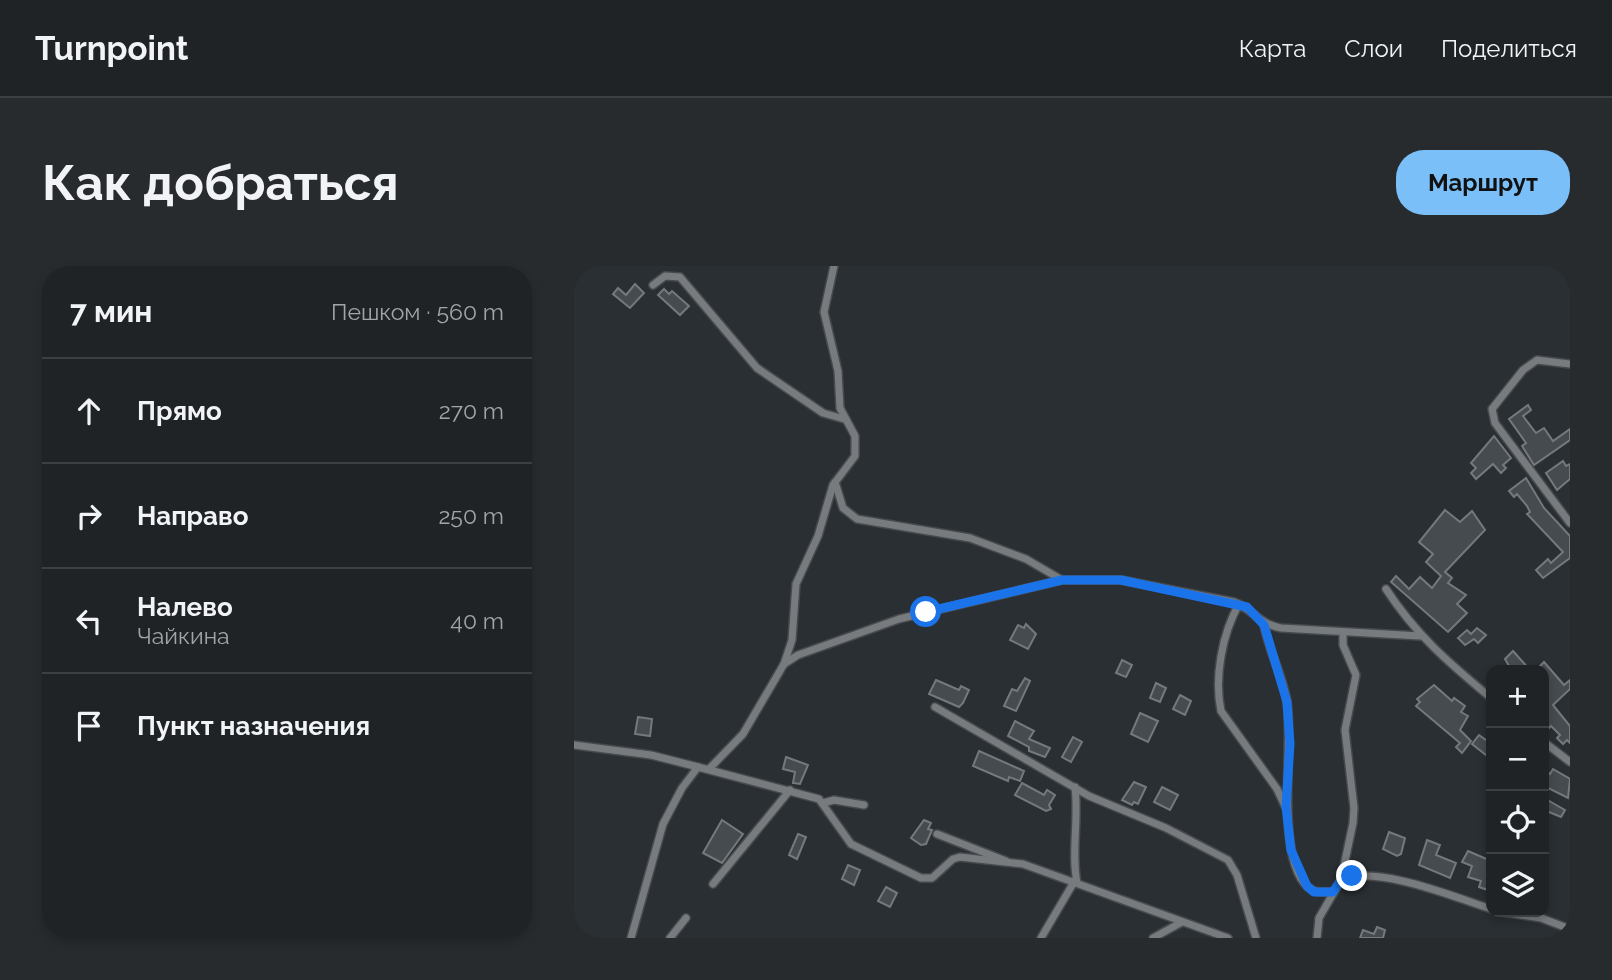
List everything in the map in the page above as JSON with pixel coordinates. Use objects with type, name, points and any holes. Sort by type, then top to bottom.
[{"type":"street","points":[[710,768],[743,734],[784,664],[792,640],[796,584],[818,536],[827,498],[835,482],[855,456],[857,445],[840,408],[838,371],[824,312],[834,266]]},
{"type":"street","points":[[653,285],[665,276],[680,277],[757,368],[823,413],[844,419]]},
{"type":"street","points":[[1570,364],[1537,360],[1523,370],[1492,409],[1495,423],[1570,523]]},
{"type":"street","points":[[835,482],[843,508],[858,519],[970,538],[1026,559],[1062,580]]},
{"type":"street","points":[[784,664],[798,655],[899,619],[1062,580],[1121,580],[1247,607],[1264,625],[1287,702],[1290,744],[1286,807],[1291,850],[1307,886],[1314,892],[1333,892]]},
{"type":"street","points":[[1386,589],[1420,636],[1486,694]]},
{"type":"street","points":[[1239,604],[1222,649],[1220,712],[1277,789],[1286,807]]},
{"type":"street","points":[[1264,625],[1420,636]]},
{"type":"street","points":[[1317,938],[1319,918],[1341,880],[1354,816],[1345,730],[1356,675],[1343,645],[1343,632]]},
{"type":"street","points":[[935,707],[1075,788],[1166,828],[1228,860],[1237,875],[1256,938]]},
{"type":"street","points":[[574,745],[651,755],[790,790],[823,803],[851,844],[921,878],[932,878],[953,859],[960,857],[1013,863]]},
{"type":"street","points":[[1549,746],[1570,762]]},
{"type":"street","points":[[631,938],[663,824],[682,788],[698,767]]},
{"type":"street","points":[[1041,938],[1075,883],[1075,788]]},
{"type":"street","points":[[713,884],[790,790]]},
{"type":"street","points":[[823,803],[834,800],[864,805]]},
{"type":"street","points":[[937,834],[1228,938]]},
{"type":"street","points":[[1341,880],[1352,876],[1401,880],[1486,907]]},
{"type":"street","points":[[1534,917],[1570,929]]},
{"type":"street","points":[[670,938],[686,918]]},
{"type":"street","points":[[1153,938],[1182,922]]},
{"type":"building","points":[[635,284],[644,293],[630,308],[613,294],[618,288],[626,295]]},
{"type":"building","points":[[664,289],[669,294],[672,291],[689,306],[680,315],[658,295]]},
{"type":"building","points":[[1528,405],[1531,410],[1523,416],[1536,433],[1544,428],[1553,441],[1570,429],[1570,440],[1534,465],[1522,446],[1526,443],[1509,419]]},
{"type":"building","points":[[1494,436],[1511,458],[1503,465],[1506,468],[1501,473],[1493,464],[1476,479],[1471,473],[1476,468],[1471,463]]},
{"type":"building","points":[[1563,461],[1566,466],[1570,464],[1570,479],[1557,490],[1546,473]]},
{"type":"building","points":[[1526,478],[1544,508],[1570,536],[1570,558],[1543,578],[1536,570],[1548,559],[1551,563],[1563,552],[1527,514],[1530,512],[1527,506],[1517,494],[1514,497],[1509,491]]},
{"type":"building","points":[[1445,510],[1460,522],[1472,511],[1485,530],[1445,572],[1452,578],[1448,583],[1466,595],[1457,604],[1467,613],[1448,632],[1391,582],[1396,576],[1409,589],[1420,577],[1432,588],[1441,576],[1426,562],[1433,554],[1419,542]]},
{"type":"building","points":[[1026,624],[1036,634],[1028,649],[1010,640],[1018,625],[1024,628]]},
{"type":"building","points":[[1477,628],[1486,635],[1478,643],[1474,639],[1465,645],[1458,638],[1467,630],[1471,634]]},
{"type":"building","points":[[1513,651],[1526,665],[1508,665],[1505,659]]},
{"type":"building","points":[[1122,660],[1132,665],[1126,677],[1116,673]]},
{"type":"building","points":[[1549,668],[1564,685],[1570,680],[1570,689],[1553,705],[1570,726],[1570,743],[1567,740],[1563,744],[1557,738],[1560,735],[1551,726],[1549,728]]},
{"type":"building","points":[[1025,678],[1030,681],[1016,711],[1004,706],[1012,689],[1017,691]]},
{"type":"building","points":[[936,680],[959,690],[961,686],[969,690],[959,707],[929,694]]},
{"type":"building","points":[[1156,683],[1166,688],[1160,702],[1150,698]]},
{"type":"building","points":[[1434,685],[1452,701],[1454,698],[1465,706],[1461,712],[1468,716],[1460,730],[1471,741],[1462,753],[1456,747],[1460,743],[1416,706],[1420,702],[1417,699]]},
{"type":"building","points":[[1180,695],[1191,701],[1185,715],[1173,709]]},
{"type":"building","points":[[1140,713],[1158,721],[1148,742],[1131,734]]},
{"type":"building","points":[[638,717],[652,719],[650,736],[635,734]]},
{"type":"building","points":[[1015,721],[1034,731],[1029,739],[1050,748],[1045,757],[1029,751],[1029,747],[1008,736]]},
{"type":"building","points":[[1479,735],[1486,740],[1486,755],[1472,744]]},
{"type":"building","points":[[1073,737],[1082,742],[1071,762],[1062,757]]},
{"type":"building","points":[[979,751],[1024,771],[1020,781],[1009,777],[1008,781],[973,766]]},
{"type":"building","points":[[786,757],[808,765],[800,784],[793,783],[795,772],[783,769]]},
{"type":"building","points":[[1553,769],[1570,779],[1568,798],[1549,788],[1549,773]]},
{"type":"building","points":[[1134,782],[1146,787],[1138,804],[1134,802],[1132,805],[1122,800]]},
{"type":"building","points":[[1022,783],[1044,795],[1047,790],[1055,795],[1049,805],[1051,809],[1046,811],[1015,795]]},
{"type":"building","points":[[1162,787],[1178,795],[1170,810],[1154,802]]},
{"type":"building","points":[[1549,801],[1565,810],[1561,817],[1549,812]]},
{"type":"building","points":[[722,820],[743,834],[722,863],[703,853]]},
{"type":"building","points":[[924,820],[931,823],[928,829],[932,830],[926,844],[921,845],[911,838]]},
{"type":"building","points":[[1389,832],[1405,838],[1401,854],[1397,856],[1383,849]]},
{"type":"building","points":[[798,834],[806,837],[797,859],[789,855]]},
{"type":"building","points":[[1427,840],[1440,845],[1436,855],[1456,863],[1450,878],[1419,865]]},
{"type":"building","points":[[1468,851],[1486,859],[1486,889],[1479,887],[1481,881],[1468,877],[1472,866],[1462,862]]},
{"type":"building","points":[[848,865],[860,870],[854,885],[842,879]]},
{"type":"building","points":[[886,887],[897,893],[890,907],[878,901]]},
{"type":"building","points":[[1377,927],[1385,930],[1383,938],[1360,938],[1363,930],[1374,934]]},
{"type":"route","points":[[926,612],[982,601],[1062,580],[1121,580],[1234,602],[1247,607],[1264,625],[1287,702],[1290,744],[1286,807],[1291,850],[1302,878],[1314,892],[1333,892],[1341,880],[1352,876]]}]
